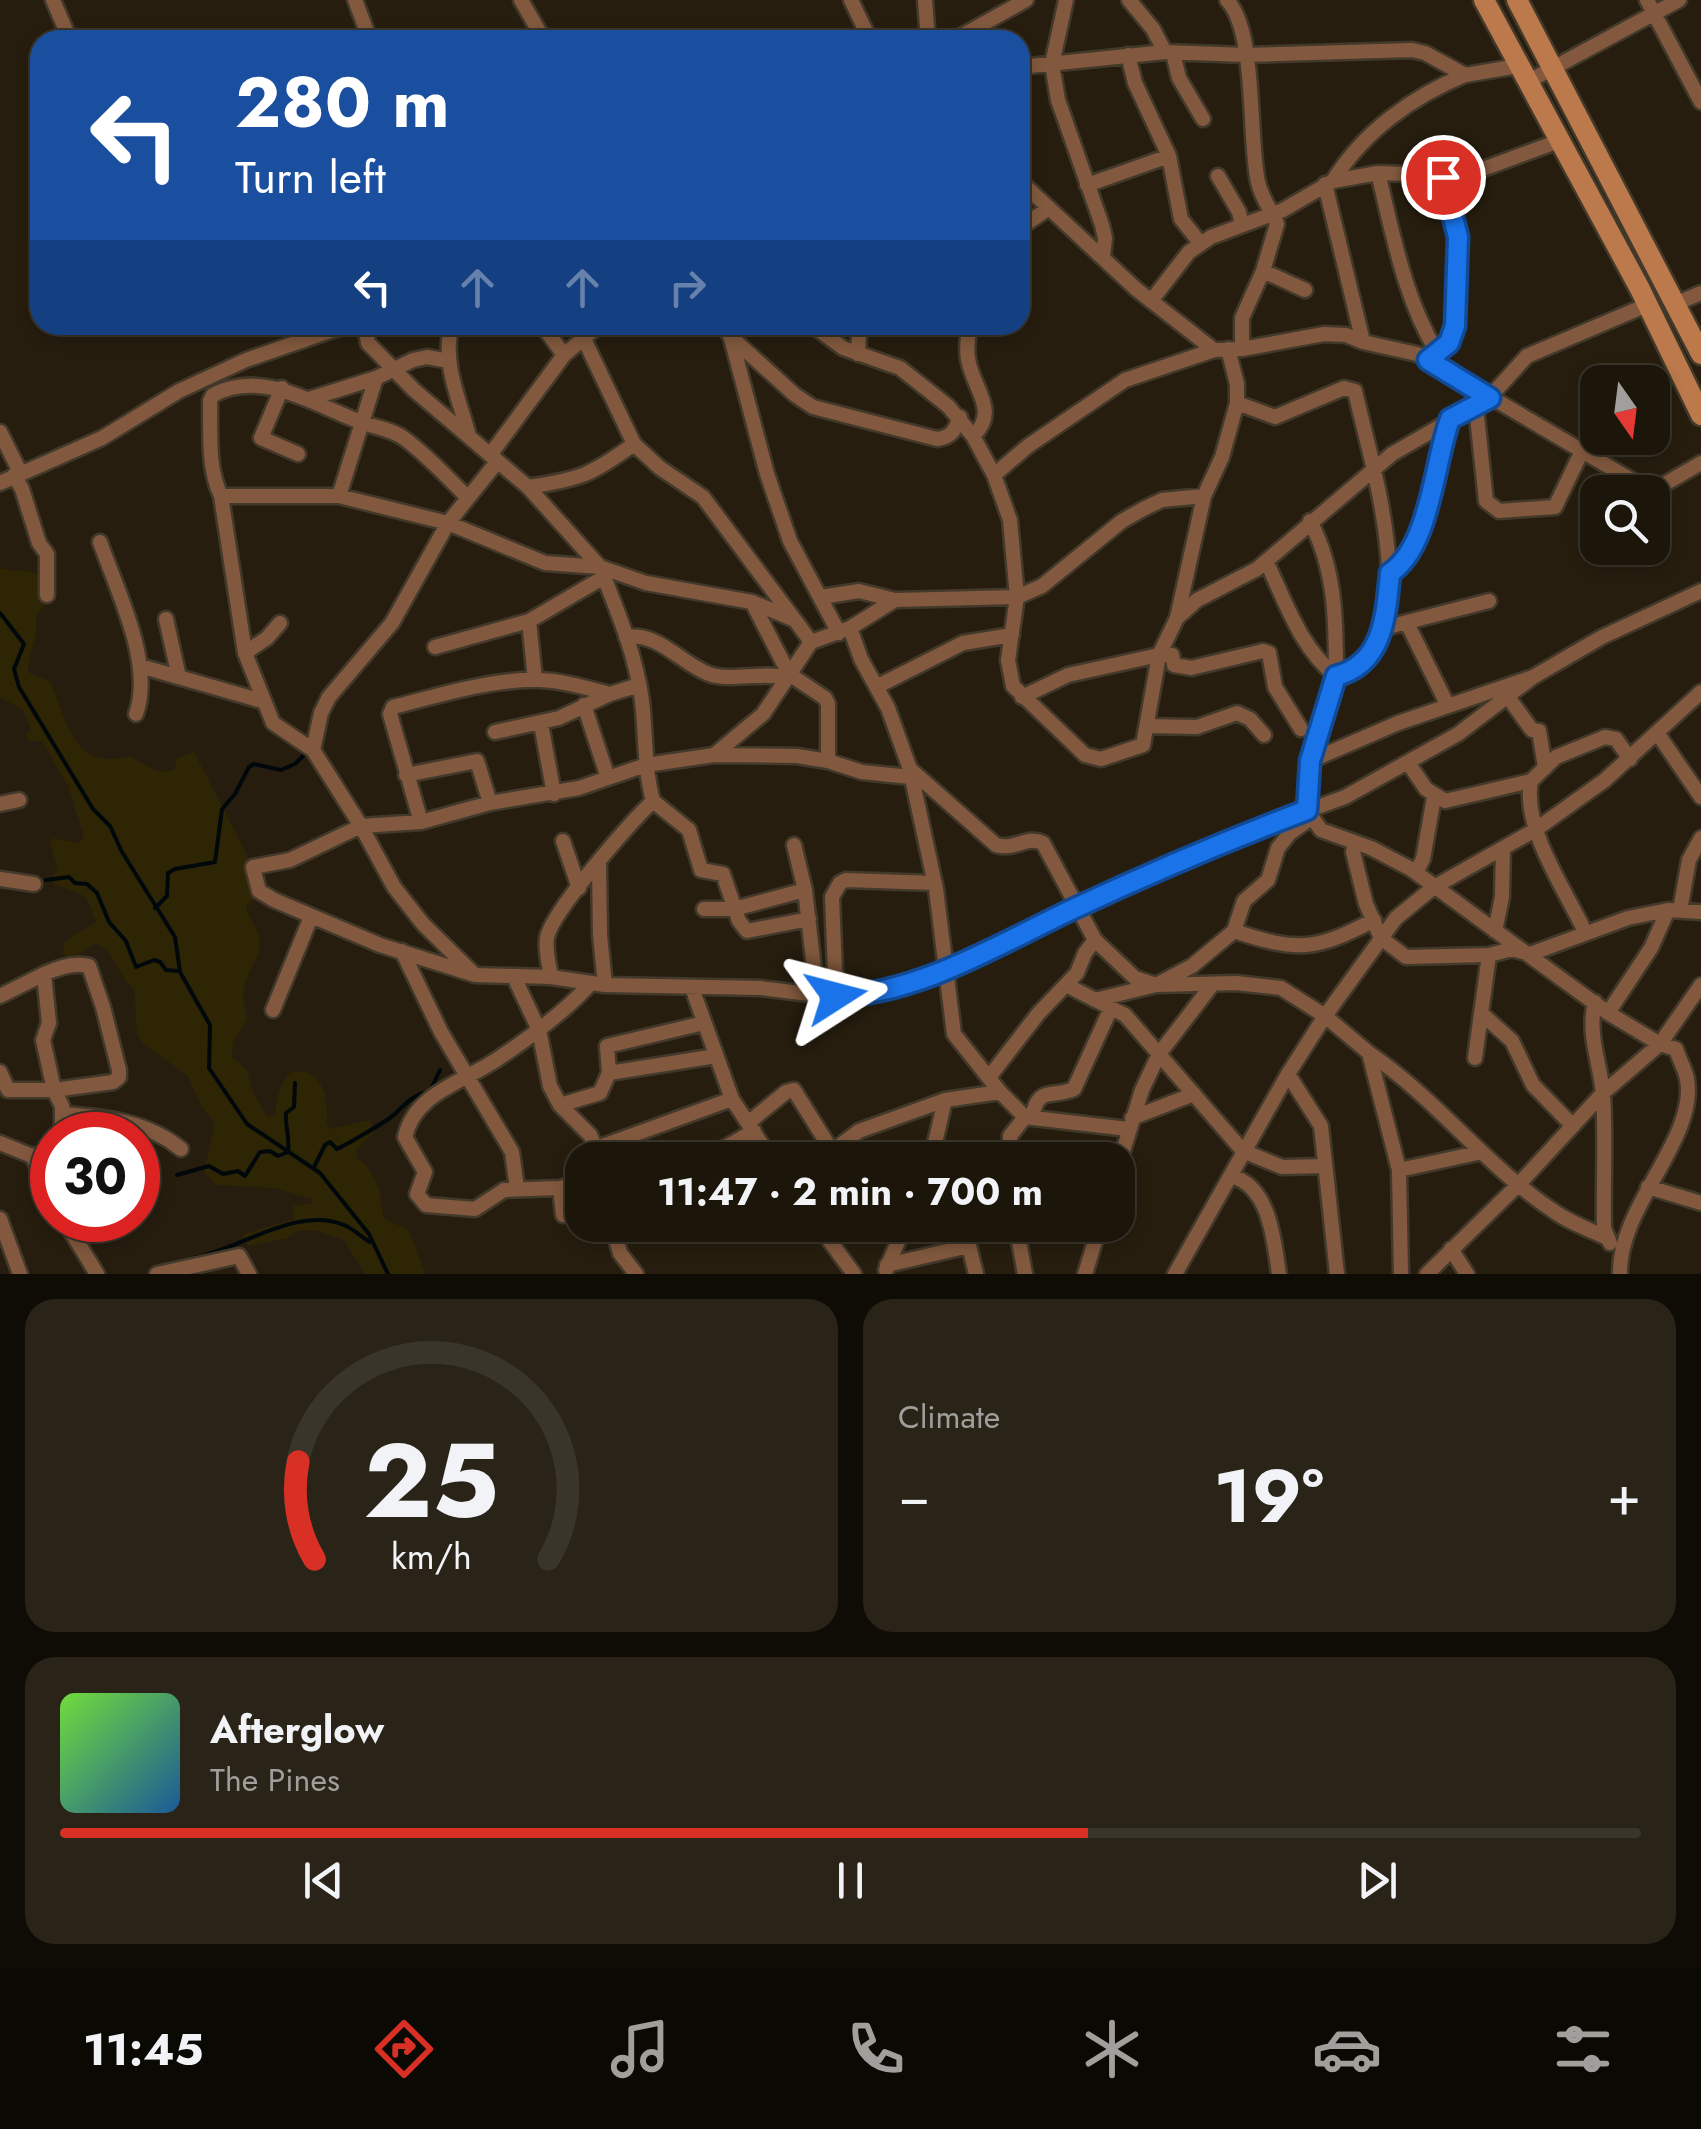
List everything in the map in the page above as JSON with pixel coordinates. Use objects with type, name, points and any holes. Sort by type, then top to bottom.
[{"type":"main road","points":[[1484,0],[1647,304],[1701,414]]},
{"type":"main road","points":[[1518,0],[1701,354]]},
{"type":"street","points":[[53,0],[66,30]]},
{"type":"street","points":[[355,0],[366,30]]},
{"type":"street","points":[[521,0],[538,30]]},
{"type":"street","points":[[851,0],[865,30]]},
{"type":"street","points":[[925,0],[927,30]]},
{"type":"street","points":[[972,30],[1026,0]]},
{"type":"street","points":[[1066,0],[1052,64],[1058,100],[1105,238],[1102,257]]},
{"type":"street","points":[[1129,0],[1170,52],[1179,78],[1204,119]]},
{"type":"street","points":[[825,335],[843,348],[900,368],[960,417],[994,476],[1010,520],[1017,597],[1008,671],[1012,686],[1085,756],[1094,758],[1144,745],[1159,655],[1177,618],[1204,496],[1222,457],[1238,403],[1228,350],[1263,271],[1277,224],[1257,180],[1246,55],[1234,8],[1227,0]]},
{"type":"street","points":[[1329,182],[1356,148],[1422,95],[1465,75],[1523,74],[1552,68],[1651,6],[1680,0]]},
{"type":"street","points":[[1651,6],[1701,102]]},
{"type":"street","points":[[1030,65],[1170,52],[1246,55],[1412,50],[1465,75]]},
{"type":"street","points":[[1128,54],[1135,83],[1169,156],[1181,218],[1200,244]]},
{"type":"street","points":[[1151,301],[1180,262],[1200,244],[1273,214],[1329,182],[1378,173],[1443,177],[1480,171],[1559,141]]},
{"type":"street","points":[[1087,185],[1169,156]]},
{"type":"street","points":[[1378,173],[1408,291],[1433,356],[1483,403],[1580,448]]},
{"type":"street","points":[[1218,176],[1239,212],[1242,225]]},
{"type":"street","points":[[1433,356],[1454,335],[1458,237],[1443,177]]},
{"type":"street","points":[[1329,182],[1363,342]]},
{"type":"street","points":[[1030,190],[1151,301],[1228,350]]},
{"type":"street","points":[[1030,221],[1049,208]]},
{"type":"street","points":[[1263,271],[1306,290]]},
{"type":"street","points":[[1675,304],[1701,293]]},
{"type":"street","points":[[1177,618],[1198,600],[1266,561],[1371,471],[1450,419],[1483,403],[1528,356],[1647,304]]},
{"type":"street","points":[[994,476],[1028,446],[1124,380],[1228,350],[1324,334],[1346,335],[1433,356]]},
{"type":"street","points":[[11,477],[92,443],[162,405],[179,391],[246,360],[319,335]]},
{"type":"street","points":[[367,335],[368,343],[394,370],[528,487],[602,572],[639,686],[653,801],[689,830],[701,870],[722,874],[734,910],[747,931],[808,918]]},
{"type":"street","points":[[451,335],[449,361],[470,436]]},
{"type":"street","points":[[549,335],[564,355]]},
{"type":"street","points":[[313,750],[325,704],[392,624],[448,523],[564,355],[587,335]]},
{"type":"street","points":[[729,335],[767,474],[790,541],[878,686],[910,773],[935,883],[954,1034],[1000,1092],[1028,1117],[1130,1124],[1194,1094]]},
{"type":"street","points":[[732,335],[795,395],[813,407],[937,439],[947,438],[960,417]]},
{"type":"street","points":[[858,354],[860,335]]},
{"type":"street","points":[[969,335],[968,362],[986,412],[983,426],[972,436]]},
{"type":"street","points":[[584,338],[634,444],[714,509],[742,553],[811,642]]},
{"type":"street","points":[[309,399],[427,357],[449,361]]},
{"type":"street","points":[[339,496],[376,378]]},
{"type":"street","points":[[468,498],[407,440],[282,388],[246,388],[213,395],[210,401],[210,447],[244,653],[262,701],[273,723],[313,750],[394,888],[423,924],[475,975]]},
{"type":"street","points":[[282,388],[261,438],[298,454]]},
{"type":"street","points":[[1238,403],[1275,417],[1350,388],[1355,391],[1382,512],[1390,573],[1384,628],[1364,663],[1353,672],[1336,676]]},
{"type":"street","points":[[1483,403],[1486,501],[1499,511],[1555,507],[1580,455]]},
{"type":"street","points":[[1390,573],[1402,565],[1415,546],[1450,419]]},
{"type":"street","points":[[0,432],[11,477],[22,489],[39,543],[47,554],[47,595]]},
{"type":"street","points":[[528,487],[593,473],[634,444]]},
{"type":"street","points":[[1593,455],[1648,488],[1658,488],[1701,463]]},
{"type":"street","points":[[221,496],[339,496],[448,523],[545,563],[752,602],[795,620]]},
{"type":"street","points":[[820,596],[858,592],[895,600],[1017,597],[1042,586],[1122,521],[1145,508],[1162,500],[1204,496]]},
{"type":"street","points":[[1310,521],[1323,546],[1332,578],[1336,676],[1310,761],[1309,814],[1321,830],[1411,868],[1608,1012],[1676,1050],[1687,1079],[1685,1113],[1630,1222],[1619,1256],[1620,1274]]},
{"type":"street","points":[[100,542],[140,666],[142,698],[136,714]]},
{"type":"street","points":[[1266,561],[1306,642],[1323,666],[1336,676]]},
{"type":"street","points":[[435,646],[528,621],[602,572]]},
{"type":"street","points":[[1309,814],[1278,848],[1268,880],[1244,901],[1234,931],[1192,966],[1156,986],[1135,978],[1096,940],[1078,907],[1044,843],[1029,840],[1010,847],[996,845],[910,773],[862,772],[797,756],[714,755],[646,766],[554,794],[490,804],[421,822],[360,826],[290,860],[253,866],[259,891],[311,917],[475,975],[550,977],[598,984],[760,988],[836,996],[866,994],[945,970],[1078,907],[1242,835],[1345,798],[1409,764],[1533,677],[1602,637],[1701,591]]},
{"type":"street","points":[[714,755],[763,714],[811,642],[845,630],[895,600]]},
{"type":"street","points":[[1384,628],[1489,601]]},
{"type":"street","points":[[752,602],[788,676]]},
{"type":"street","points":[[166,619],[179,677]]},
{"type":"street","points":[[528,621],[534,680]]},
{"type":"street","points":[[244,653],[267,638],[280,623]]},
{"type":"street","points":[[1408,623],[1447,704]]},
{"type":"street","points":[[878,686],[963,643],[1012,635]]},
{"type":"street","points":[[626,637],[648,636],[714,676],[788,676],[824,698],[828,704],[828,761]]},
{"type":"street","points":[[1022,697],[1068,675],[1159,655],[1172,655],[1179,668],[1255,652],[1269,654],[1276,688],[1301,729]]},
{"type":"street","points":[[140,666],[262,701]]},
{"type":"street","points":[[1310,761],[1447,704],[1533,677]]},
{"type":"street","points":[[421,822],[390,714],[393,707],[459,691],[534,680],[563,682],[610,694]]},
{"type":"street","points":[[495,732],[560,718],[610,694],[639,686]]},
{"type":"street","points":[[1174,1274],[1324,1016],[1396,918],[1434,887],[1535,830],[1630,758],[1701,692]]},
{"type":"street","points":[[1409,764],[1434,796],[1456,801],[1531,781],[1543,773],[1539,730],[1532,730],[1508,697]]},
{"type":"street","points":[[584,705],[608,778]]},
{"type":"street","points":[[1148,726],[1197,727],[1237,712],[1250,719],[1264,735]]},
{"type":"street","points":[[541,724],[554,794]]},
{"type":"street","points":[[1658,734],[1701,797]]},
{"type":"street","points":[[1545,767],[1556,757],[1606,737],[1616,739],[1630,758]]},
{"type":"street","points":[[406,774],[477,761],[490,804]]},
{"type":"street","points":[[1531,781],[1535,830],[1585,932]]},
{"type":"street","points":[[1411,868],[1418,868],[1423,859],[1434,796]]},
{"type":"street","points":[[0,804],[19,800]]},
{"type":"street","points":[[550,977],[550,928],[599,862],[653,801]]},
{"type":"street","points":[[1608,1012],[1674,910],[1689,860],[1701,838]]},
{"type":"street","points":[[562,841],[578,888]]},
{"type":"street","points":[[1355,843],[1366,904],[1381,938],[1406,957],[1489,956],[1512,949],[1530,954],[1585,932],[1674,910],[1701,912]]},
{"type":"street","points":[[794,845],[805,890],[817,995]]},
{"type":"street","points":[[1495,931],[1502,897],[1504,848]]},
{"type":"street","points":[[598,984],[599,862]]},
{"type":"street","points":[[0,879],[34,884]]},
{"type":"street","points":[[836,996],[832,896],[840,882],[935,883]]},
{"type":"street","points":[[704,909],[734,910],[805,890]]},
{"type":"street","points":[[273,1010],[311,917]]},
{"type":"street","points":[[1234,931],[1305,947],[1324,944],[1374,920]]},
{"type":"street","points":[[990,1076],[1038,1014],[1077,973],[1084,953],[1096,940]]},
{"type":"street","points":[[402,951],[441,1032],[512,1152],[516,1188]]},
{"type":"street","points":[[1475,1058],[1489,956]]},
{"type":"street","points":[[0,996],[44,974],[76,964],[92,970],[119,1077],[113,1082],[54,1090],[8,1090],[0,1072]]},
{"type":"street","points":[[44,974],[49,1023],[42,1040],[61,1112]]},
{"type":"street","points":[[514,978],[538,1030],[550,1086],[560,1105],[593,1142]]},
{"type":"street","points":[[1095,1000],[1156,986],[1236,983],[1282,988],[1402,1076],[1518,1184],[1558,1214],[1607,1238]]},
{"type":"street","points":[[565,1187],[504,1190],[474,1209],[426,1204],[418,1199],[418,1186],[426,1175],[406,1142],[405,1132],[426,1100],[495,1062],[598,984]]},
{"type":"street","points":[[1066,985],[1134,1024],[1243,1151],[1282,1167],[1324,1166]]},
{"type":"street","points":[[1125,1142],[1159,1054],[1212,985]]},
{"type":"street","points":[[692,988],[732,1099],[761,1142]]},
{"type":"street","points":[[1427,1274],[1603,1092],[1660,1044],[1699,990]]},
{"type":"street","points":[[1595,1002],[1591,1017],[1603,1092],[1604,1228],[1619,1256]]},
{"type":"street","points":[[1010,1142],[1010,1136],[1042,1095],[1074,1089],[1111,1008]]},
{"type":"street","points":[[1481,1013],[1512,1041],[1534,1085],[1572,1126]]},
{"type":"street","points":[[560,1105],[600,1094],[609,1074],[604,1050],[607,1046],[704,1023]]},
{"type":"street","points":[[1369,1053],[1399,1170],[1401,1274]]},
{"type":"street","points":[[609,1074],[716,1056]]},
{"type":"street","points":[[1288,1074],[1321,1126],[1326,1144],[1324,1166],[1337,1274]]},
{"type":"street","points":[[1687,1079],[1701,1090]]},
{"type":"street","points":[[729,1142],[751,1127],[786,1092],[794,1090],[820,1142]]},
{"type":"street","points":[[844,1142],[859,1131],[946,1100],[1000,1092]]},
{"type":"street","points":[[628,1142],[732,1099]]},
{"type":"street","points":[[936,1142],[946,1100]]},
{"type":"street","points":[[160,1137],[181,1149]]},
{"type":"street","points":[[0,1143],[30,1155]]},
{"type":"street","points":[[1399,1170],[1482,1152]]},
{"type":"street","points":[[1231,1176],[1244,1180],[1260,1201],[1273,1230],[1279,1274]]},
{"type":"street","points":[[1648,1187],[1701,1203]]},
{"type":"street","points":[[560,1188],[565,1215]]},
{"type":"street","points":[[0,1219],[20,1274]]},
{"type":"street","points":[[77,1242],[97,1274]]},
{"type":"street","points":[[617,1242],[636,1274]]},
{"type":"street","points":[[830,1242],[854,1274]]},
{"type":"street","points":[[886,1270],[898,1242]]},
{"type":"street","points":[[968,1242],[976,1274]]},
{"type":"street","points":[[1019,1242],[1025,1274]]},
{"type":"street","points":[[1085,1274],[1095,1242]]},
{"type":"street","points":[[886,1270],[969,1246]]},
{"type":"street","points":[[1452,1249],[1467,1274]]},
{"type":"street","points":[[157,1274],[239,1256],[249,1274]]},
{"type":"sand","points":[[0,568],[29,572],[46,580],[48,601],[36,615],[28,672],[51,682],[68,728],[85,750],[112,759],[130,756],[163,771],[174,770],[178,758],[194,752],[262,884],[263,893],[246,905],[260,948],[244,987],[247,1019],[234,1041],[231,1056],[247,1070],[253,1093],[267,1116],[275,1115],[286,1078],[290,1073],[301,1072],[316,1078],[321,1085],[330,1129],[370,1120],[374,1132],[356,1150],[357,1158],[377,1184],[383,1218],[409,1230],[425,1274],[365,1274],[344,1240],[314,1230],[247,1246],[243,1234],[294,1219],[293,1205],[311,1204],[312,1199],[274,1188],[216,1185],[204,1172],[215,1123],[201,1106],[188,1076],[142,1043],[137,1034],[134,989],[97,944],[68,959],[63,953],[65,941],[96,922],[86,899],[52,879],[57,867],[50,844],[52,838],[79,843],[84,837],[68,786],[42,741],[30,741],[26,735],[31,730],[23,710],[0,697]]},
{"type":"waterway","points":[[0,613],[24,644],[14,669],[19,687],[93,809],[110,826],[175,937],[180,972],[210,1025],[209,1068],[247,1124],[320,1173],[369,1234],[388,1274]]},
{"type":"waterway","points":[[155,908],[167,896],[168,873],[215,862],[222,809],[249,767],[254,764],[281,770],[295,764],[308,751]]},
{"type":"waterway","points":[[46,880],[69,877],[97,893],[109,922],[126,941],[136,967],[154,960],[166,970],[178,971]]},
{"type":"waterway","points":[[314,1167],[325,1145],[330,1142],[337,1149],[385,1121],[411,1100],[430,1091],[440,1070]]},
{"type":"waterway","points":[[177,1175],[209,1166],[223,1174],[238,1171],[245,1176],[260,1152],[270,1151],[278,1156],[288,1152],[286,1113],[294,1107],[295,1083]]},
{"type":"waterway","points":[[193,1258],[307,1221],[326,1220],[344,1225],[370,1242]]},
{"type":"route","points":[[836,996],[866,994],[945,970],[1154,873],[1307,810],[1310,761],[1336,676],[1353,672],[1364,663],[1384,628],[1390,573],[1402,565],[1415,546],[1446,428],[1450,419],[1490,398],[1428,360],[1449,343],[1455,326],[1458,237],[1443,177]]}]
